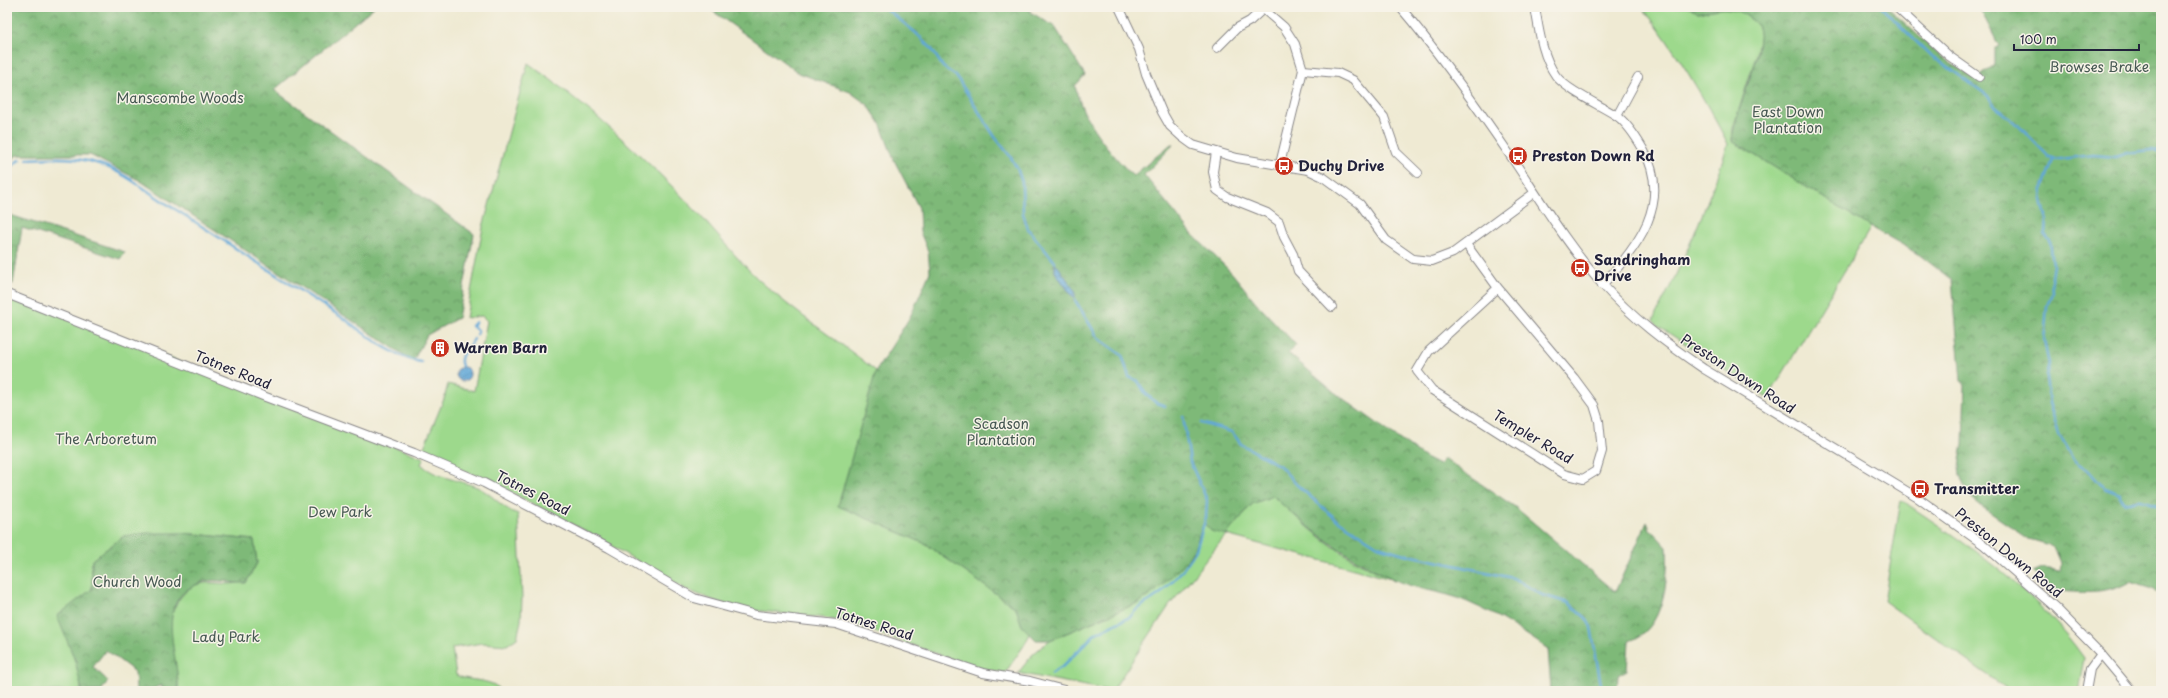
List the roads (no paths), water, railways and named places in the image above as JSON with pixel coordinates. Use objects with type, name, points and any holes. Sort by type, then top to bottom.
[{"type":"street","points":[[1119,7],[1139,49],[1146,74],[1162,112],[1170,126],[1182,138],[1193,145],[1237,158],[1280,164],[1308,170],[1360,204],[1386,240],[1413,259],[1432,261],[1453,253],[1534,193]]},
{"type":"street","name":"Preston Down Road","points":[[1400,7],[1427,38],[1585,264],[1602,285],[1649,330],[1704,369],[1906,491],[1956,524],[2018,573],[2056,608],[2101,654],[2132,691]]},
{"type":"street","points":[[1535,7],[1548,63],[1557,77],[1588,99],[1617,116],[1629,127],[1649,159],[1655,190],[1654,206],[1647,225],[1628,257],[1602,285]]},
{"type":"street","points":[[1896,7],[1949,56],[1979,77]]},
{"type":"street","points":[[1218,48],[1237,28],[1250,21],[1262,8],[1288,33],[1295,44],[1303,70],[1280,164]]},
{"type":"street","points":[[1303,70],[1338,73],[1353,80],[1384,117],[1396,152],[1418,173]]},
{"type":"street","points":[[1617,116],[1638,77]]},
{"type":"street","points":[[1216,152],[1213,172],[1217,190],[1227,197],[1267,213],[1279,222],[1284,237],[1293,254],[1298,271],[1332,307]]},
{"type":"street","name":"Templer Road","points":[[1466,244],[1498,288],[1574,378],[1594,405],[1599,421],[1602,451],[1596,470],[1583,479],[1564,474],[1432,390],[1418,371],[1429,351],[1498,288]]},
{"type":"street","name":"Totnes Road","points":[[7,294],[262,396],[414,453],[484,483],[608,548],[694,598],[756,616],[841,625],[983,673],[1052,686],[1068,691]]},
{"type":"street","points":[[2086,691],[2090,669],[2101,654]]},
{"type":"water","points":[[1055,262],[1075,291],[1075,300],[1055,272]]},
{"type":"water","points":[[460,367],[466,367],[470,371],[470,377],[466,381],[460,381],[456,377],[456,371]]},
{"type":"waterway","points":[[884,7],[916,33],[931,48],[943,67],[956,76],[995,137],[1010,156],[1017,168],[1022,182],[1023,213],[1028,229],[1055,262]]},
{"type":"waterway","points":[[1881,7],[1929,54],[1987,95],[1997,109],[2011,118],[2049,157],[2054,158],[2053,160],[2093,155],[2115,157],[2127,153],[2151,150],[2161,153]]},
{"type":"waterway","points":[[27,159],[63,158],[90,161],[108,167],[134,182],[346,320],[381,345],[401,356],[421,362]]},
{"type":"waterway","points":[[8,170],[20,159]]},
{"type":"waterway","points":[[2053,160],[2043,187],[2042,200],[2046,217],[2045,234],[2050,241],[2053,264],[2051,276],[2052,293],[2047,306],[2044,341],[2049,364],[2046,377],[2049,403],[2059,434],[2073,460],[2088,470],[2104,488],[2120,494],[2120,498],[2123,501],[2127,502],[2140,500],[2161,508]]},
{"type":"waterway","points":[[1075,300],[1098,338],[1122,355],[1129,377],[1138,381],[1145,393],[1155,402],[1165,406]]},
{"type":"waterway","points":[[476,322],[472,326],[478,331],[477,334]]},
{"type":"waterway","points":[[462,366],[462,355],[474,339]]},
{"type":"waterway","points":[[1052,673],[1062,667],[1096,633],[1130,617],[1137,609],[1160,594],[1182,571],[1196,550],[1206,517],[1207,500],[1190,462],[1183,416]]},
{"type":"waterway","points":[[1201,423],[1232,432],[1241,444],[1280,466],[1297,485],[1336,519],[1378,546],[1404,554],[1513,578],[1542,595],[1569,603],[1586,618],[1591,627],[1602,691]]},
{"type":"place","name":"Preston Down Rd","points":[[1518,156]]},
{"type":"place","name":"Duchy Drive","points":[[1284,166]]},
{"type":"place","name":"Sandringham Drive","points":[[1580,268]]},
{"type":"place","name":"Warren Barn","points":[[440,348]]},
{"type":"place","name":"Transmitter","points":[[1920,489]]},
{"type":"park label","name":"Browses Brake","points":[[2099,67]]},
{"type":"park label","name":"Manscombe Woods","points":[[180,98]]},
{"type":"park label","name":"East Down Plantation","points":[[1788,120]]},
{"type":"park label","name":"Scadson Plantation","points":[[1001,432]]},
{"type":"park label","name":"The Arboretum","points":[[106,439]]},
{"type":"park label","name":"Dew Park","points":[[340,512]]},
{"type":"park label","name":"Church Wood","points":[[137,582]]},
{"type":"park label","name":"Lady Park","points":[[226,637]]}]
